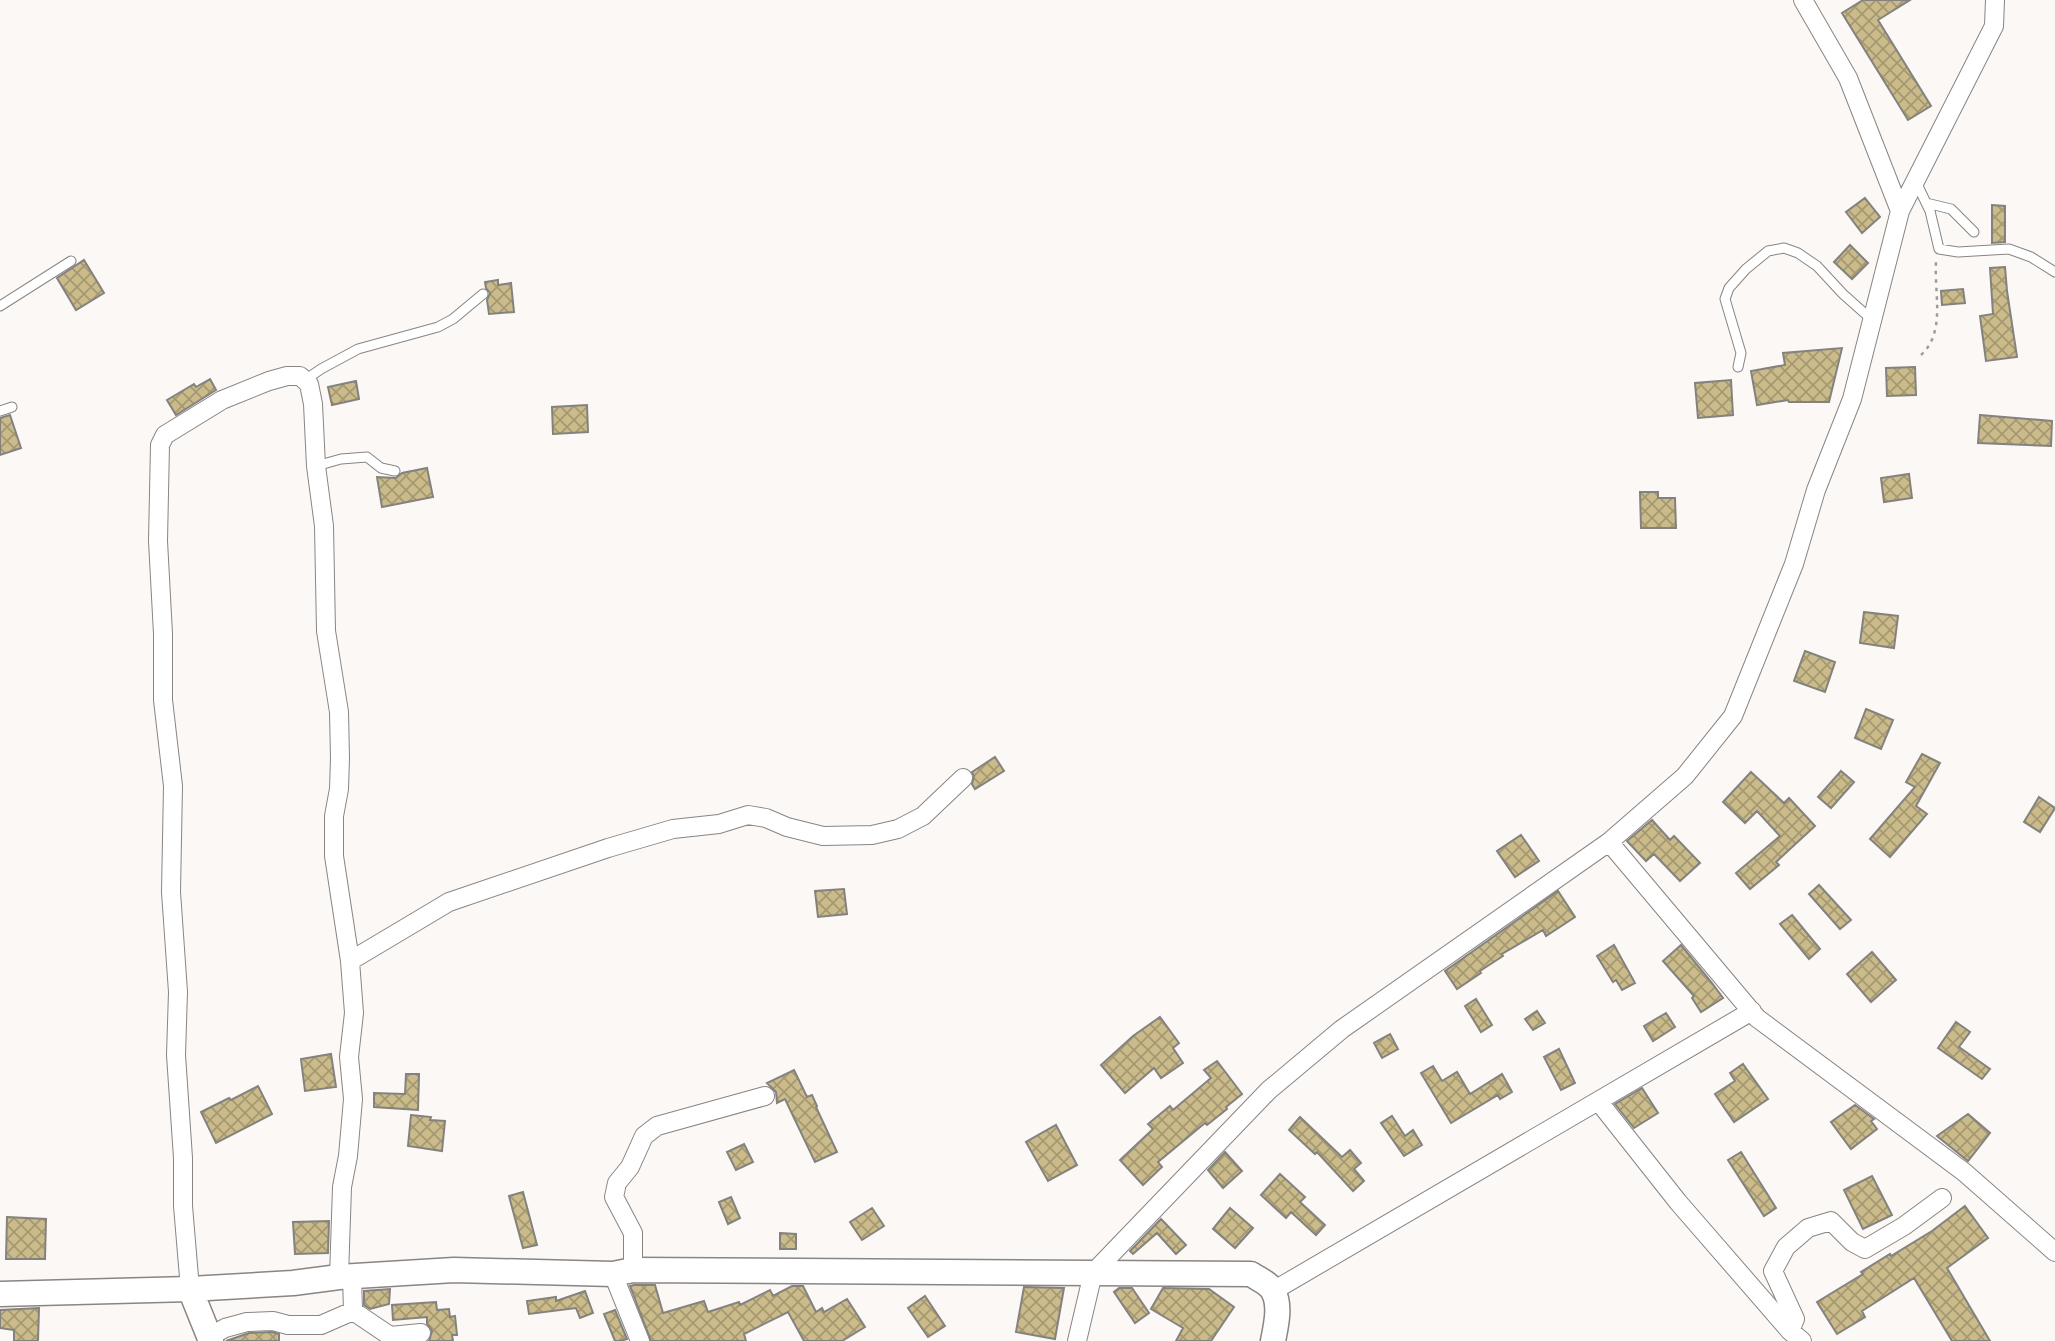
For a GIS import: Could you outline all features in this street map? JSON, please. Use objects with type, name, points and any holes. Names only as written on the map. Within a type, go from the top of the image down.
[{"type":"street","points":[[1803,0],[1848,78],[1900,211]]},
{"type":"street","points":[[1077,1341],[1093,1273],[1269,1090],[1332,1037],[1609,842],[1685,776],[1733,716],[1794,564],[1816,490],[1852,399],[1900,211],[1994,26],[1995,0]]},
{"type":"street","points":[[353,1311],[321,1325],[247,1322],[225,1328],[210,1339],[190,1289],[183,1206],[183,1158],[176,1055],[178,992],[171,892],[173,786],[163,700],[158,541],[160,445],[165,435],[222,400],[287,376],[300,376],[309,384],[313,404],[316,466],[324,526],[326,631],[339,712],[340,758],[334,817],[334,856],[350,961],[354,1013],[349,1057],[353,1099],[348,1156],[342,1187],[345,1277],[353,1311],[379,1335],[421,1333]]},
{"type":"street","points":[[350,961],[449,902],[608,848],[673,829],[719,824],[748,815],[766,817],[788,827],[823,835],[872,835],[898,829],[923,816],[963,778]]},
{"type":"street","points":[[1609,842],[1768,1027],[1964,1172],[2055,1252]]},
{"type":"street","points":[[1273,1291],[1752,1011]]},
{"type":"street","points":[[640,1341],[623,1272],[633,1233],[614,1197],[617,1184],[630,1167],[644,1136],[656,1126],[765,1097]]},
{"type":"street","points":[[1599,1102],[1678,1202],[1796,1336]]},
{"type":"street","points":[[1796,1336],[1795,1319],[1773,1271],[1786,1247],[1808,1228],[1831,1221],[1852,1242],[1865,1249],[1904,1226],[1942,1198]]},
{"type":"street","points":[[0,1294],[190,1289],[454,1269],[1251,1274],[1273,1291],[1277,1318],[1273,1341]]},
{"type":"lane","points":[[1915,180],[1930,211],[1939,249],[1958,252],[2009,249],[2031,257],[2055,272]]},
{"type":"lane","points":[[1926,203],[1951,209],[1974,232]]},
{"type":"lane","points":[[1738,366],[1741,354],[1738,338],[1725,299],[1729,288],[1746,269],[1768,251],[1784,248],[1798,253],[1817,266],[1871,319]]},
{"type":"lane","points":[[0,306],[71,261]]},
{"type":"lane","points":[[305,380],[358,349],[438,327],[483,294]]},
{"type":"lane","points":[[0,411],[12,407]]},
{"type":"lane","points":[[316,466],[341,459],[367,457],[380,468],[395,471]]},
{"type":"path","points":[[1920,355],[1928,348],[1937,328],[1935,283],[1939,249]]},
{"type":"building","points":[[1863,0],[1910,0],[1878,20],[1931,106],[1908,120],[1842,13]]},
{"type":"building","points":[[1865,198],[1880,217],[1862,233],[1846,212]]},
{"type":"building","points":[[1992,205],[2005,206],[2005,242],[1992,243]]},
{"type":"building","points":[[1850,245],[1868,263],[1852,279],[1834,262]]},
{"type":"building","points":[[84,260],[104,293],[76,310],[57,278]]},
{"type":"building","points":[[2005,267],[2017,357],[1986,361],[1980,316],[1993,314],[1990,268]]},
{"type":"building","points":[[498,280],[498,285],[511,283],[514,312],[489,314],[487,300],[490,293],[485,282]]},
{"type":"building","points":[[1963,289],[1965,303],[1942,305],[1941,291]]},
{"type":"building","points":[[1842,348],[1829,402],[1788,400],[1757,405],[1751,371],[1785,365],[1783,353]]},
{"type":"building","points":[[1915,367],[1916,395],[1887,396],[1886,368]]},
{"type":"building","points":[[210,379],[216,390],[176,415],[167,400],[194,384],[196,387]]},
{"type":"building","points":[[1731,380],[1733,415],[1698,418],[1695,383]]},
{"type":"building","points":[[356,381],[359,399],[332,405],[328,387]]},
{"type":"building","points":[[587,405],[588,432],[553,434],[552,407]]},
{"type":"building","points":[[10,415],[21,448],[0,455],[0,418]]},
{"type":"building","points":[[1980,415],[2052,421],[2051,446],[1978,443]]},
{"type":"building","points":[[427,468],[433,497],[382,507],[377,477],[396,478],[402,473]]},
{"type":"building","points":[[1909,474],[1912,498],[1884,502],[1881,478]]},
{"type":"building","points":[[1640,492],[1658,492],[1658,498],[1675,498],[1676,528],[1641,528]]},
{"type":"building","points":[[1864,612],[1898,616],[1894,648],[1860,643]]},
{"type":"building","points":[[1805,651],[1835,662],[1825,692],[1794,681]]},
{"type":"building","points":[[1866,709],[1893,720],[1881,749],[1855,738]]},
{"type":"building","points":[[1922,754],[1940,763],[1916,806],[1927,814],[1890,857],[1870,839],[1915,787],[1906,782]]},
{"type":"building","points":[[995,757],[1004,771],[975,789],[972,772]]},
{"type":"building","points":[[1841,771],[1854,782],[1831,808],[1818,797]]},
{"type":"building","points":[[1751,772],[1784,803],[1789,798],[1815,826],[1776,862],[1779,865],[1750,889],[1736,873],[1780,836],[1757,811],[1745,823],[1723,802]]},
{"type":"building","points":[[2039,797],[2055,808],[2040,832],[2024,822]]},
{"type":"building","points":[[1652,820],[1670,840],[1674,836],[1700,863],[1680,881],[1654,854],[1646,861],[1627,841]]},
{"type":"building","points":[[1521,835],[1539,861],[1515,877],[1497,851]]},
{"type":"building","points":[[1819,885],[1851,920],[1840,929],[1809,894]]},
{"type":"building","points":[[844,889],[847,914],[818,917],[815,891]]},
{"type":"building","points":[[1558,891],[1575,917],[1546,936],[1543,930],[1502,954],[1503,956],[1457,989],[1445,971]]},
{"type":"building","points":[[1792,915],[1820,949],[1809,959],[1780,924]]},
{"type":"building","points":[[1614,945],[1635,983],[1622,990],[1616,980],[1613,982],[1597,956]]},
{"type":"building","points":[[1681,945],[1723,998],[1701,1012],[1692,998],[1694,996],[1663,961]]},
{"type":"building","points":[[1872,952],[1896,980],[1871,1002],[1847,974]]},
{"type":"building","points":[[1476,999],[1492,1025],[1481,1032],[1465,1006]]},
{"type":"building","points":[[1537,1011],[1545,1023],[1533,1030],[1525,1019]]},
{"type":"building","points":[[1666,1013],[1675,1027],[1653,1041],[1644,1026]]},
{"type":"building","points":[[1160,1017],[1179,1043],[1173,1048],[1183,1063],[1161,1078],[1154,1068],[1125,1093],[1101,1065],[1133,1036]]},
{"type":"building","points":[[1956,1022],[1970,1032],[1959,1047],[1990,1069],[1982,1079],[1938,1048]]},
{"type":"building","points":[[1390,1034],[1398,1049],[1382,1058],[1374,1043]]},
{"type":"building","points":[[1559,1049],[1575,1083],[1561,1090],[1544,1057]]},
{"type":"building","points":[[331,1054],[336,1087],[305,1091],[301,1059]]},
{"type":"building","points":[[1217,1061],[1242,1094],[1226,1107],[1227,1109],[1207,1125],[1205,1123],[1158,1162],[1162,1167],[1143,1185],[1120,1160],[1153,1129],[1148,1124],[1170,1106],[1173,1110],[1211,1078],[1204,1070]]},
{"type":"building","points":[[1743,1064],[1768,1099],[1734,1122],[1715,1094],[1735,1081],[1730,1073]]},
{"type":"building","points":[[1433,1066],[1442,1081],[1457,1072],[1470,1094],[1502,1074],[1512,1092],[1500,1099],[1498,1095],[1451,1123],[1421,1073]]},
{"type":"building","points":[[794,1070],[807,1097],[812,1095],[837,1152],[815,1162],[785,1099],[777,1103],[776,1092],[767,1083]]},
{"type":"building","points":[[406,1074],[419,1074],[418,1110],[374,1107],[374,1093],[405,1094]]},
{"type":"building","points":[[258,1086],[272,1114],[216,1143],[201,1112]]},
{"type":"building","points":[[1642,1088],[1658,1113],[1634,1128],[1615,1104]]},
{"type":"building","points":[[1855,1105],[1874,1119],[1871,1121],[1877,1129],[1851,1149],[1831,1122]]},
{"type":"building","points":[[1968,1114],[1990,1133],[1968,1161],[1937,1136]]},
{"type":"building","points":[[411,1115],[445,1121],[442,1151],[408,1146]]},
{"type":"building","points":[[1392,1116],[1405,1136],[1413,1130],[1422,1145],[1404,1156],[1381,1123]]},
{"type":"building","points":[[1300,1117],[1342,1157],[1350,1150],[1361,1163],[1354,1169],[1364,1181],[1353,1191],[1317,1152],[1315,1154],[1289,1130]]},
{"type":"building","points":[[1056,1125],[1077,1165],[1048,1181],[1026,1142]]},
{"type":"building","points":[[744,1144],[753,1162],[736,1170],[727,1152]]},
{"type":"building","points":[[1225,1152],[1242,1171],[1223,1188],[1208,1170]]},
{"type":"building","points":[[1741,1152],[1776,1208],[1764,1216],[1728,1160]]},
{"type":"building","points":[[1280,1174],[1305,1197],[1300,1202],[1325,1225],[1316,1235],[1291,1212],[1286,1218],[1261,1195]]},
{"type":"building","points":[[1872,1176],[1892,1215],[1863,1229],[1844,1190]]},
{"type":"building","points":[[523,1192],[537,1245],[523,1248],[509,1196]]},
{"type":"building","points":[[731,1197],[740,1218],[728,1224],[719,1202]]},
{"type":"building","points":[[1965,1206],[1988,1238],[1947,1268],[1990,1341],[1952,1341],[1914,1278],[1862,1311],[1865,1317],[1837,1334],[1817,1302],[1890,1254],[1891,1256],[1932,1231]]},
{"type":"building","points":[[872,1208],[884,1226],[862,1240],[850,1222]]},
{"type":"building","points":[[1230,1208],[1253,1228],[1235,1248],[1213,1229]]},
{"type":"building","points":[[7,1217],[46,1219],[45,1259],[6,1259]]},
{"type":"building","points":[[1161,1219],[1186,1245],[1176,1254],[1157,1233],[1133,1254],[1130,1251]]},
{"type":"building","points":[[329,1221],[328,1253],[295,1254],[293,1222]]},
{"type":"building","points":[[780,1233],[796,1234],[796,1249],[780,1249]]},
{"type":"building","points":[[655,1285],[663,1313],[704,1301],[708,1312],[739,1302],[740,1305],[770,1290],[773,1296],[792,1286],[803,1286],[816,1312],[822,1308],[824,1312],[847,1299],[865,1327],[842,1341],[804,1341],[788,1312],[744,1334],[746,1341],[651,1341],[630,1286]]},
{"type":"building","points":[[1024,1287],[1064,1288],[1055,1339],[1016,1332]]},
{"type":"building","points":[[1119,1288],[1132,1288],[1149,1313],[1135,1323],[1114,1292]]},
{"type":"building","points":[[1163,1288],[1209,1289],[1234,1307],[1211,1341],[1176,1341],[1183,1328],[1151,1309]]},
{"type":"building","points":[[390,1289],[389,1304],[370,1309],[364,1305],[364,1291]]},
{"type":"building","points":[[585,1291],[593,1313],[580,1318],[576,1308],[529,1314],[527,1301],[556,1297],[556,1301]]},
{"type":"building","points":[[925,1296],[945,1326],[928,1337],[908,1308]]},
{"type":"building","points":[[436,1302],[437,1310],[449,1309],[450,1317],[455,1316],[457,1335],[452,1335],[453,1341],[429,1341],[432,1331],[427,1324],[427,1317],[393,1320],[392,1305]]},
{"type":"building","points":[[39,1308],[38,1341],[14,1341],[14,1330],[0,1328],[0,1310]]},
{"type":"building","points":[[615,1310],[627,1339],[620,1341],[615,1341],[604,1314]]},
{"type":"building","points":[[249,1333],[279,1334],[279,1341],[226,1341]]}]
